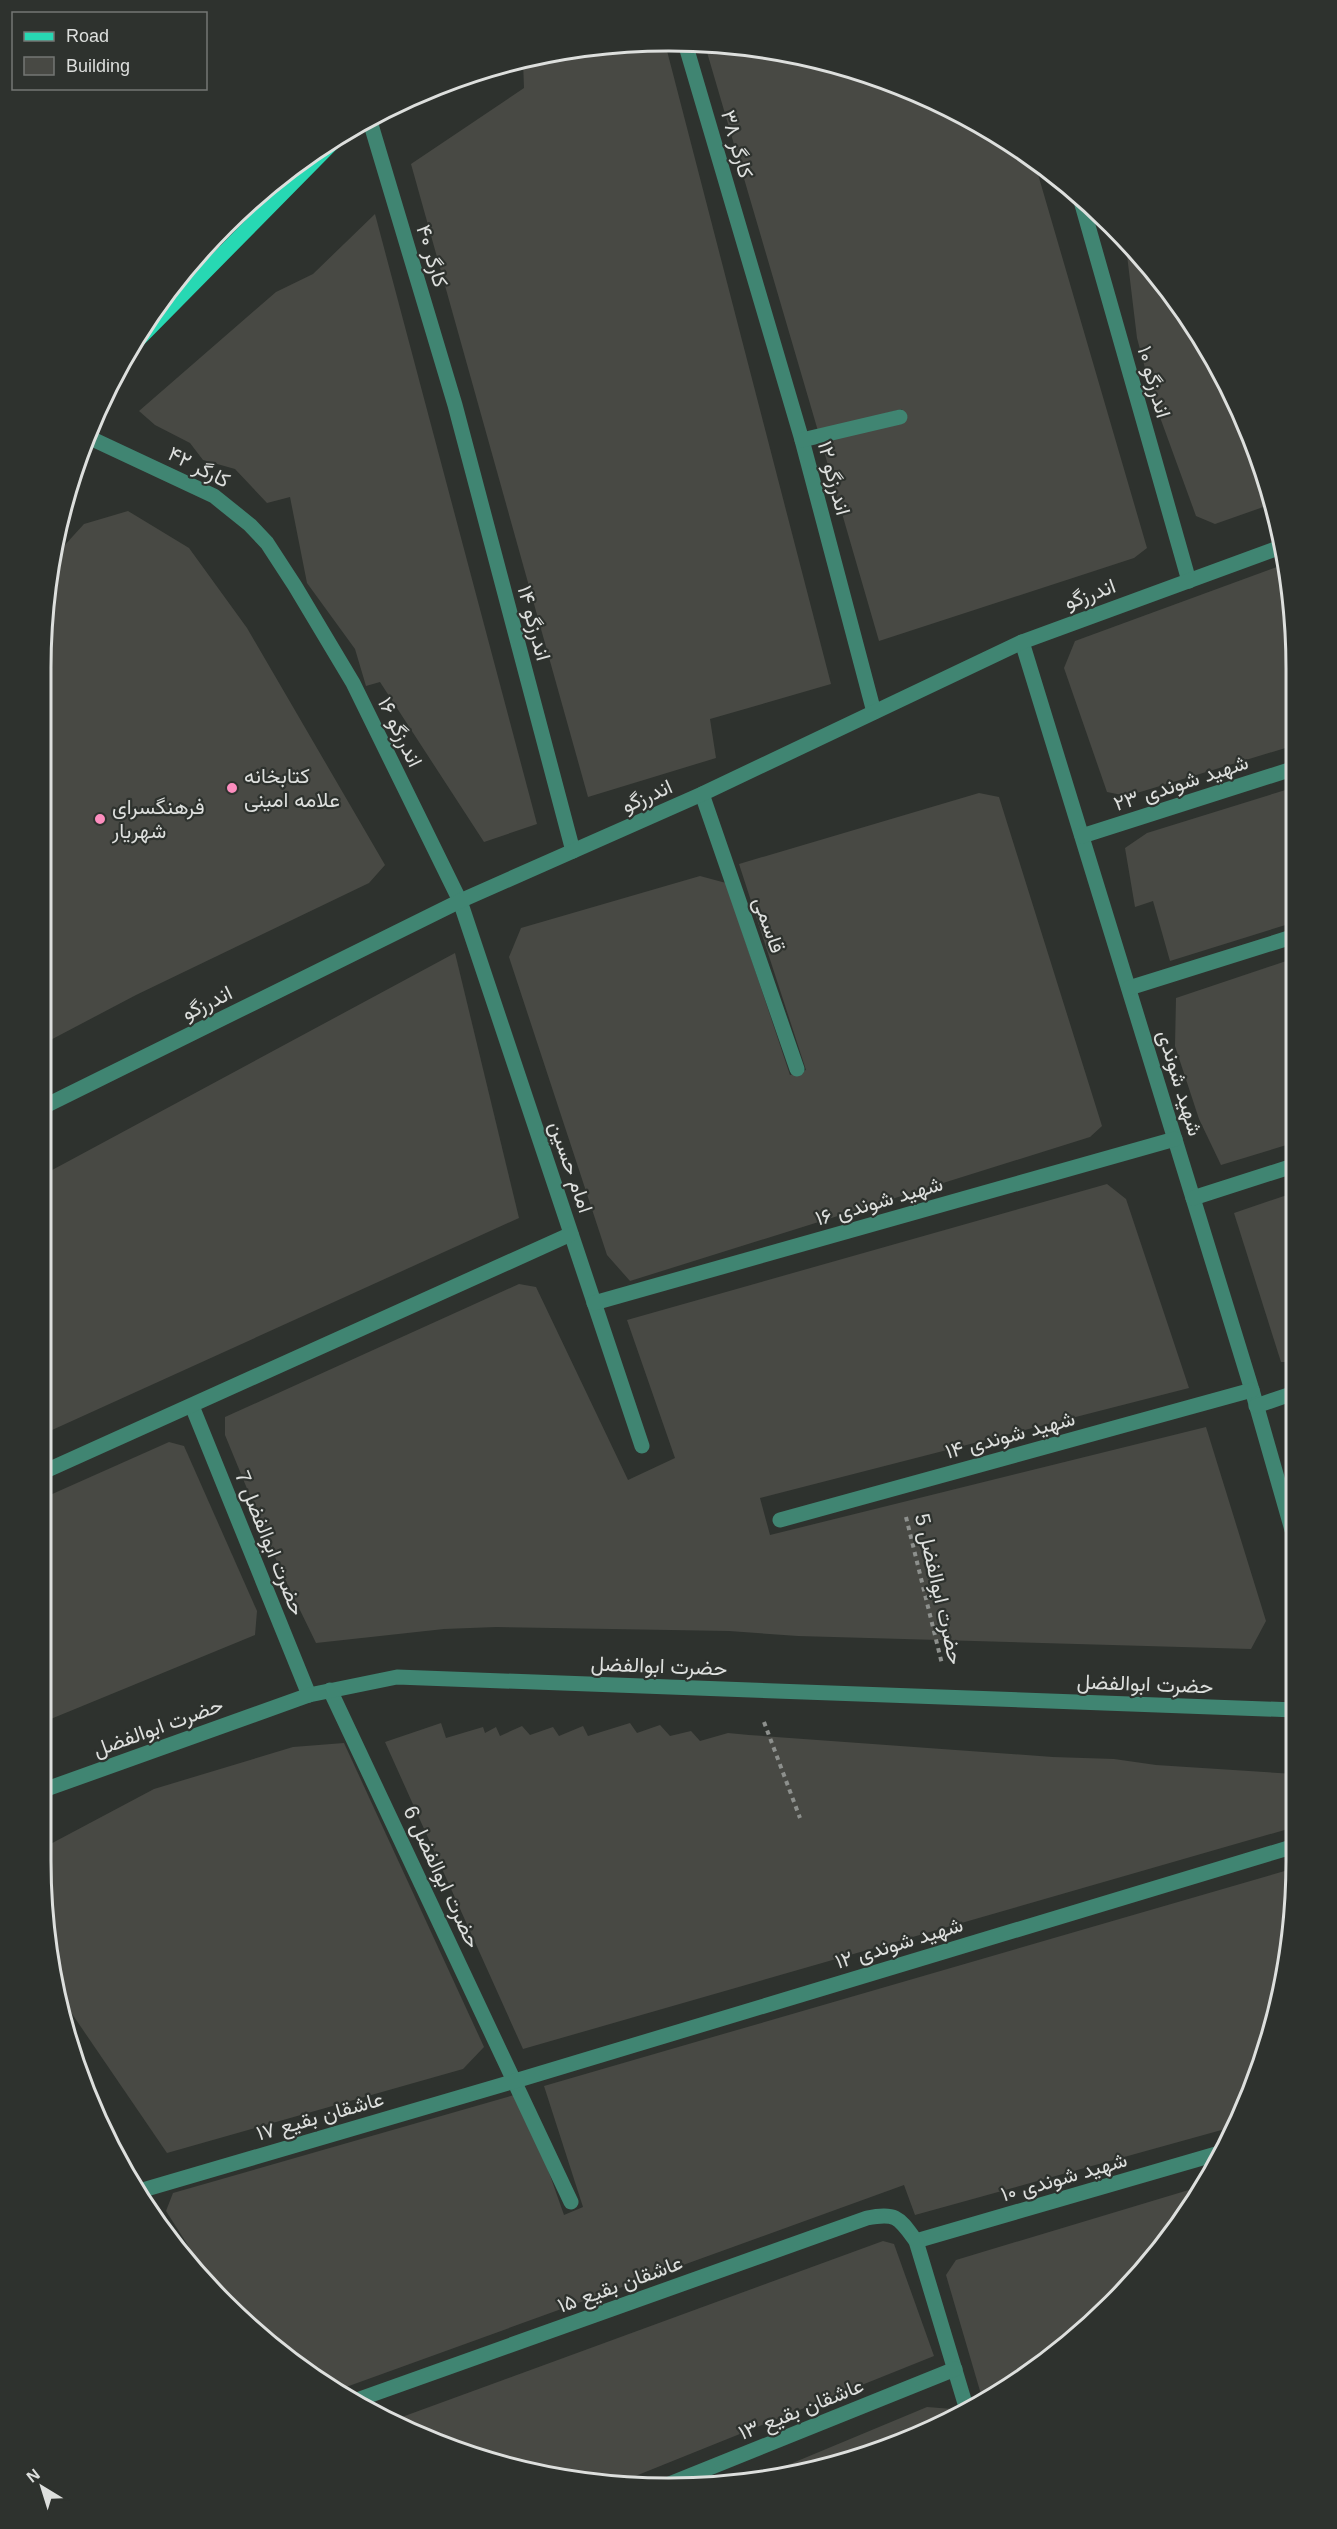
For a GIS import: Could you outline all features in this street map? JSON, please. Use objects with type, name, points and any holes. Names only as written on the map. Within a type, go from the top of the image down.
[{"type":"main road","points":[[162,315],[307,168]]},
{"type":"street","name":"کارگر ۳۸","points":[[687,51],[748,257]]},
{"type":"street","name":"کارگر ۴۰","points":[[372,128],[454,405]]},
{"type":"street","name":"اندرزگو ۱۰","points":[[1084,212],[1189,581]]},
{"type":"street","name":"اندرزگو ۱۲","points":[[748,257],[802,440],[874,712]]},
{"type":"street","name":"اندرزگو ۱۴","points":[[454,405],[573,851]]},
{"type":"street","points":[[802,440],[900,417]]},
{"type":"street","name":"کارگر ۴۲","points":[[95,439],[214,495],[267,543],[295,586]]},
{"type":"street","name":"اندرزگو","points":[[51,1103],[460,901],[702,794],[1022,642],[1274,549]]},
{"type":"street","name":"اندرزگو ۱۶","points":[[295,586],[353,683],[460,901]]},
{"type":"street","name":"شهید شوندی","points":[[1022,642],[1252,1390],[1286,1509]]},
{"type":"street","name":"شهید شوندی ۲۳","points":[[1083,836],[1286,771]]},
{"type":"street","name":"قاسمی","points":[[702,794],[797,1069]]},
{"type":"street","name":"امام حسین","points":[[460,901],[642,1446]]},
{"type":"street","points":[[1129,988],[1286,939]]},
{"type":"street","name":"شهید شوندی ۱۶","points":[[594,1303],[1174,1139]]},
{"type":"street","points":[[1193,1198],[1286,1168]]},
{"type":"street","points":[[51,1469],[571,1234]]},
{"type":"street","name":"شهید شوندی ۱۴","points":[[780,1520],[1252,1390]]},
{"type":"street","points":[[1256,1406],[1286,1395]]},
{"type":"street","name":"حضرت ابوالفضل 7","points":[[192,1406],[309,1695]]},
{"type":"street","name":"حضرت ابوالفضل","points":[[51,1787],[309,1695],[397,1677],[1286,1710]]},
{"type":"street","name":"حضرت ابوالفضل 6","points":[[330,1690],[571,2202]]},
{"type":"street","name":"شهید شوندی ۱۲","points":[[515,2081],[1286,1849]]},
{"type":"street","name":"عاشقان بقیع ۱۷","points":[[146,2189],[515,2081]]},
{"type":"street","name":"شهید شوندی ۱۰","points":[[916,2241],[1210,2156]]},
{"type":"street","name":"عاشقان بقیع ۱۵","points":[[364,2397],[867,2218],[887,2214],[900,2220],[916,2241]]},
{"type":"street","points":[[916,2241],[965,2402]]},
{"type":"street","name":"عاشقان بقیع ۱۳","points":[[685,2478],[955,2369]]},
{"type":"path","name":"حضرت ابوالفضل 5","points":[[899,1488],[950,1697]]},
{"type":"path","points":[[752,1690],[800,1818]]},
{"type":"building","points":[[667,51],[831,684],[710,719],[716,758],[588,797],[411,164],[524,88],[523,69],[588,56]]},
{"type":"building","points":[[707,52],[749,56],[828,72],[905,98],[977,134],[1012,155],[1038,175],[1147,548],[1134,558],[879,641],[821,441],[906,421],[902,409],[818,431]]},
{"type":"building","points":[[375,214],[537,824],[484,842],[380,682],[366,686],[355,649],[307,583],[290,497],[267,503],[235,469],[203,460],[190,443],[155,425],[139,411],[276,292],[313,274]]},
{"type":"building","points":[[1127,255],[1182,325],[1203,360],[1239,432],[1264,507],[1215,524],[1196,516],[1153,398],[1137,338]]},
{"type":"building","name":"کتابخانه علامه امینی","points":[[128,511],[189,548],[247,628],[385,865],[369,883],[136,995],[51,1040],[52,628],[63,547],[84,524]]},
{"type":"building","points":[[1277,567],[1285,628],[1286,748],[1127,796],[1107,792],[1064,668],[1075,641]]},
{"type":"building","points":[[1286,790],[1286,925],[1170,961],[1153,901],[1135,907],[1125,848],[1147,833]]},
{"type":"building","points":[[979,793],[999,797],[1102,1126],[1090,1137],[630,1281],[607,1255],[509,957],[521,928],[700,876],[726,883],[790,1075],[806,1070],[739,864]]},
{"type":"building","points":[[455,953],[519,1218],[51,1430],[51,1171]]},
{"type":"building","points":[[1286,961],[1286,1145],[1221,1165],[1199,1119],[1175,1046],[1176,998]]},
{"type":"building","points":[[1107,1184],[1126,1199],[1189,1388],[760,1498],[770,1535],[1206,1427],[1266,1621],[1251,1649],[798,1636],[729,1631],[496,1627],[444,1629],[316,1643],[280,1569],[225,1435],[225,1417],[519,1284],[536,1287],[628,1480],[675,1458],[627,1320]]},
{"type":"building","points":[[1286,1195],[1286,1362],[1281,1362],[1234,1213]]},
{"type":"building","points":[[169,1442],[184,1446],[257,1611],[255,1635],[51,1719],[51,1495]]},
{"type":"building","points":[[441,1723],[446,1738],[483,1727],[485,1733],[496,1727],[500,1736],[522,1726],[530,1735],[553,1727],[559,1736],[583,1726],[588,1736],[630,1723],[637,1733],[660,1725],[670,1736],[691,1731],[700,1741],[728,1733],[1053,1757],[1114,1759],[1156,1765],[1286,1773],[1286,1830],[523,2049],[385,1742]]},
{"type":"building","points":[[344,1743],[484,2047],[463,2069],[167,2153],[70,2011],[56,1941],[52,1901],[51,1844],[154,1789],[293,1747]]},
{"type":"building","points":[[1286,1871],[1281,1941],[1265,2020],[1239,2097],[1224,2129],[915,2215],[904,2185],[346,2387],[325,2374],[261,2325],[232,2297],[195,2257],[166,2211],[173,2193],[521,2093],[564,2215],[583,2207],[544,2086]]},
{"type":"building","points":[[1191,2189],[1133,2268],[1105,2297],[1076,2325],[1044,2350],[1012,2374],[981,2393],[946,2275],[956,2260]]},
{"type":"building","points":[[883,2241],[894,2244],[934,2356],[633,2477],[588,2473],[509,2457],[432,2431],[402,2417]]},
{"type":"building","points":[[927,2407],[951,2409],[905,2431],[867,2445],[783,2467]]},
{"type":"place","name":"کتابخانه علامه امینی","points":[[232,788]]},
{"type":"place","name":"فرهنگسرای شهریار","points":[[100,819]]}]
